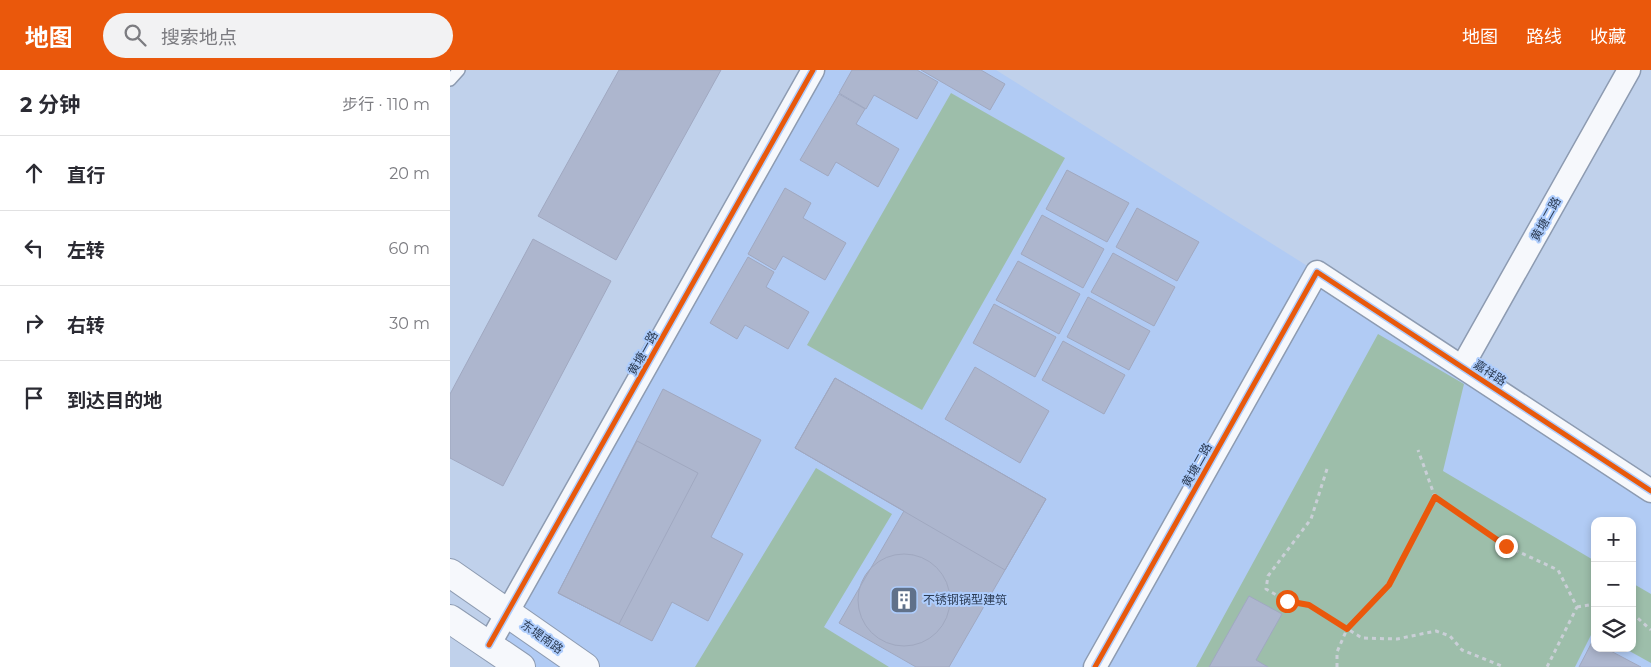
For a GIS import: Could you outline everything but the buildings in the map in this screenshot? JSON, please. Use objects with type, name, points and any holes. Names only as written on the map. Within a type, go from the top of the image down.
[{"type":"main road","name":"东堤南路","points":[[450,574],[585,667]]},
{"type":"main road","points":[[450,619],[521,667]]},
{"type":"street","name":"黄塘一路","points":[[489,645],[814,70]]},
{"type":"street","name":"黄塘二路","points":[[1462,367],[1629,70]]},
{"type":"street","name":"黄塘二路","points":[[1094,667],[1317,272]]},
{"type":"street","name":"嘉祥路","points":[[1317,272],[1651,491]]},
{"type":"lane","points":[[450,80],[459,70]]},
{"type":"path","points":[[1418,450],[1435,497],[1506,546],[1558,570],[1577,607]]},
{"type":"path","points":[[1327,469],[1311,519],[1268,576],[1266,589],[1287,601],[1309,605],[1362,638],[1397,639],[1436,631],[1450,636],[1462,650],[1504,667]]},
{"type":"path","points":[[1337,667],[1338,652],[1347,629],[1389,585],[1435,497]]},
{"type":"path","points":[[1577,607],[1591,605]]},
{"type":"path","points":[[1547,667],[1577,607]]},
{"type":"path","points":[[1636,616],[1651,630]]},
{"type":"shaded area","points":[[813,70],[996,70],[1317,272],[1651,491],[1651,667],[521,667],[489,645]]},
{"type":"green space","points":[[951,93],[1065,158],[922,410],[807,345]]},
{"type":"green space","points":[[1378,334],[1464,384],[1443,471],[1591,559],[1591,635],[1575,667],[1196,667]]},
{"type":"green space","points":[[816,468],[892,514],[824,627],[889,667],[695,667]]},
{"type":"green space","points":[[1636,585],[1651,594],[1651,663],[1631,652],[1636,652]]},
{"type":"cycle path","points":[[489,645],[813,70]]},
{"type":"cycle path","points":[[1095,667],[1317,272],[1651,491]]},
{"type":"place","name":"不锈钢锅型建筑","points":[[904,600]]},
{"type":"route","points":[[1287,601],[1309,605],[1347,629],[1389,585],[1435,497],[1458,511],[1506,546]]}]
